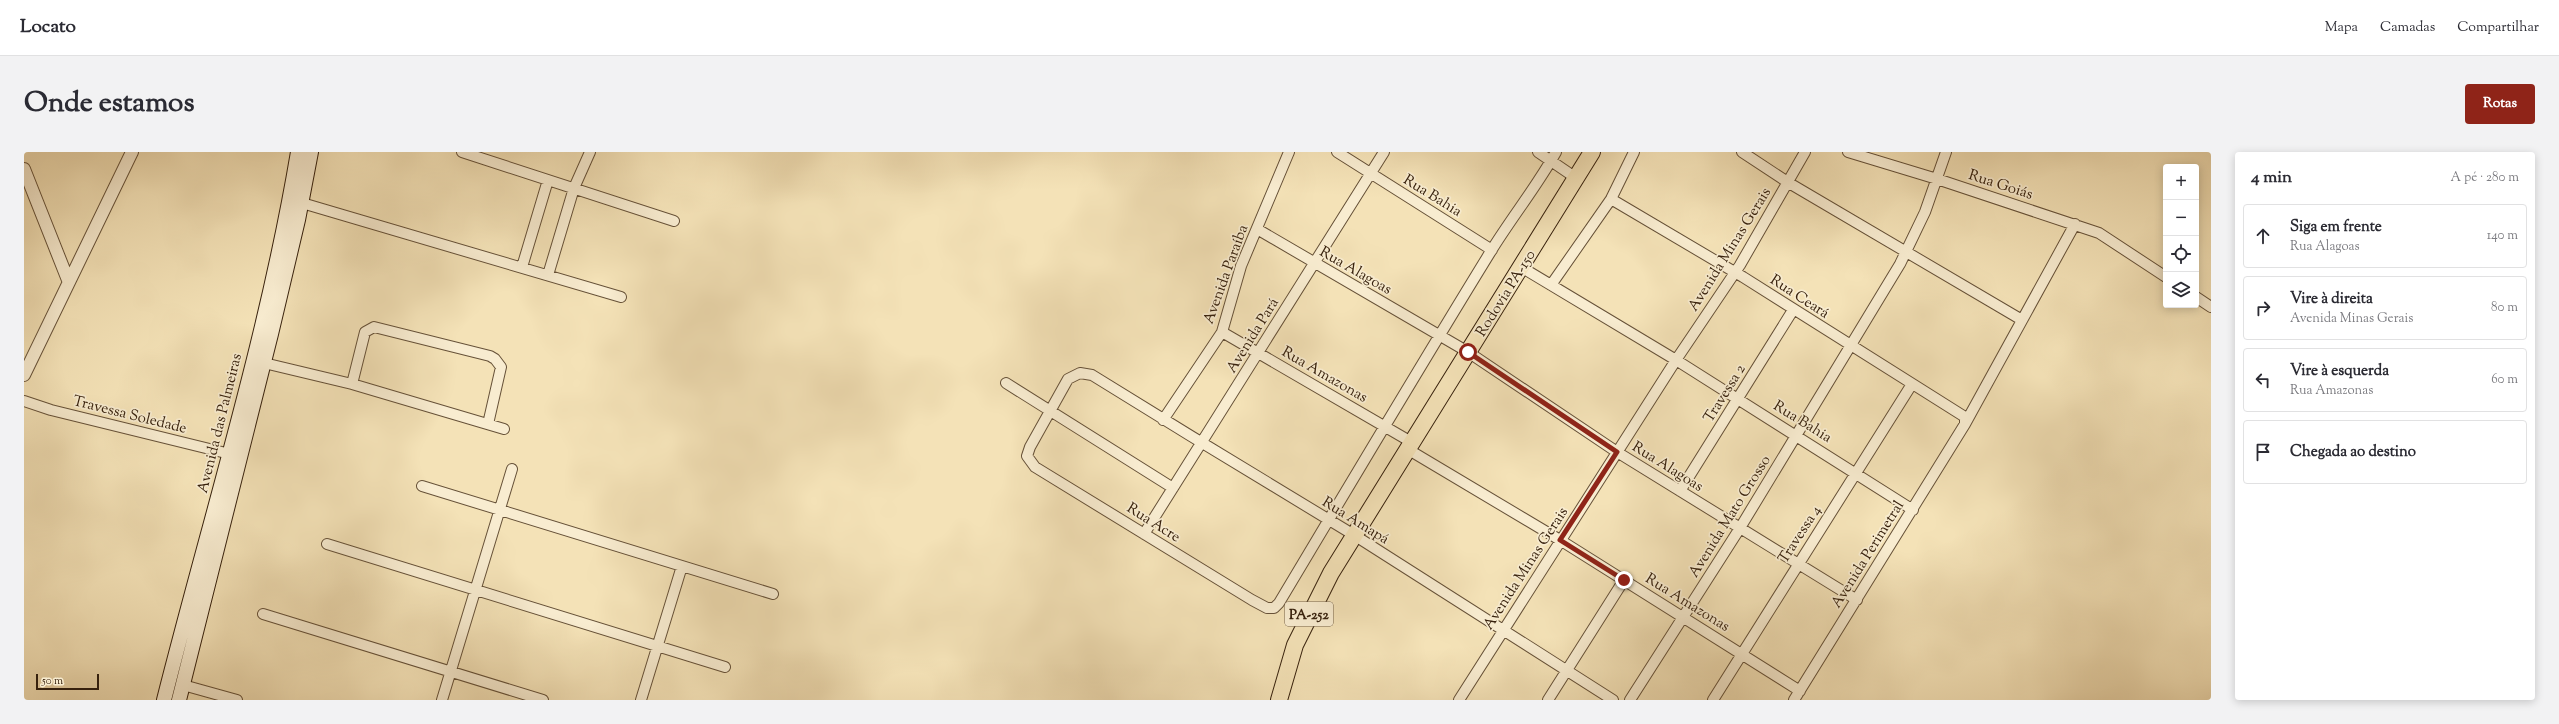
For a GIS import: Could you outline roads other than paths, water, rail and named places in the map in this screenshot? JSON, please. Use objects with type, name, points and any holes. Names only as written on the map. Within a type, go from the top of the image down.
[{"type":"highway","name":"Rodovia PA-150","points":[[1354,535],[1411,446],[1592,152]]},
{"type":"highway","name":"PA-252","points":[[1279,700],[1295,644],[1307,617],[1354,535]]},
{"type":"main road","name":"Avenida das Palmeiras","points":[[164,700],[230,454],[277,260],[298,152]]},
{"type":"main road","name":"Avenida das Palmeiras","points":[[179,700],[264,363],[302,203],[311,152]]},
{"type":"street","points":[[24,375],[28,358],[132,152]]},
{"type":"street","points":[[462,152],[674,221]]},
{"type":"street","points":[[548,275],[574,188],[590,152]]},
{"type":"street","name":"Avenida Paraíba","points":[[1164,420],[1222,332],[1241,266],[1289,152]]},
{"type":"street","name":"Rua Bahia","points":[[1337,152],[1492,250]]},
{"type":"street","name":"Avenida Pará","points":[[1144,534],[1202,444],[1384,152]]},
{"type":"street","points":[[1538,152],[1554,156],[1576,178]]},
{"type":"street","points":[[1552,285],[1611,199],[1634,152]]},
{"type":"street","points":[[1742,152],[1789,182],[2022,320]]},
{"type":"street","name":"Avenida Minas Gerais","points":[[1676,360],[1734,273],[1789,182],[1805,152]]},
{"type":"street","name":"Rua Goiás","points":[[1848,152],[1937,179],[2099,233],[2163,276]]},
{"type":"street","points":[[1937,179],[1946,152]]},
{"type":"street","points":[[1329,520],[1384,426],[1492,250],[1554,156]]},
{"type":"street","points":[[24,169],[68,280]]},
{"type":"street","name":"Avenida Mato Grosso","points":[[1630,700],[1740,528],[1906,252],[1925,212],[1937,179]]},
{"type":"street","points":[[522,267],[548,180]]},
{"type":"street","name":"Rua Ceará","points":[[1611,199],[1734,273],[1850,347],[1965,417],[1965,424]]},
{"type":"street","points":[[302,203],[621,297]]},
{"type":"street","name":"Avenida Perimetral","points":[[1797,696],[1965,424],[2075,224]]},
{"type":"street","name":"Rua Alagoas","points":[[1256,229],[1468,352],[1617,452],[1857,600]]},
{"type":"street","name":"Rua Bahia","points":[[1521,267],[1739,399],[1856,472],[1913,510]]},
{"type":"street","points":[[2199,299],[2211,307]]},
{"type":"street","name":"Travessa 2","points":[[1680,491],[1739,399],[1793,310]]},
{"type":"street","points":[[352,384],[365,332],[374,328],[490,356],[495,359],[501,367],[488,424]]},
{"type":"street","name":"Rua Amazonas","points":[[1222,332],[1384,426],[1411,446],[1742,654],[1797,696]]},
{"type":"street","points":[[1617,452],[1676,360]]},
{"type":"street","points":[[264,363],[352,384],[504,429]]},
{"type":"street","name":"Rua Amapá","points":[[1049,411],[1068,379],[1080,373],[1092,375],[1202,444],[1354,535],[1613,700]]},
{"type":"street","points":[[1006,383],[1174,488]]},
{"type":"street","name":"Travessa 4","points":[[1713,700],[1912,384]]},
{"type":"street","name":"Travessa Soledade","points":[[24,401],[51,410],[230,454]]},
{"type":"street","name":"Rua Acre","points":[[1049,411],[1028,452],[1029,461],[1035,467],[1267,608],[1274,608],[1279,604],[1329,520]]},
{"type":"street","name":"Avenida Minas Gerais","points":[[1459,700],[1617,452]]},
{"type":"street","points":[[442,700],[512,469]]},
{"type":"street","points":[[422,486],[773,594]]},
{"type":"street","points":[[327,544],[725,667]]},
{"type":"street","points":[[641,700],[682,566]]},
{"type":"street","points":[[1548,700],[1624,580]]},
{"type":"street","points":[[263,614],[543,700]]},
{"type":"street","points":[[183,685],[237,700]]}]
